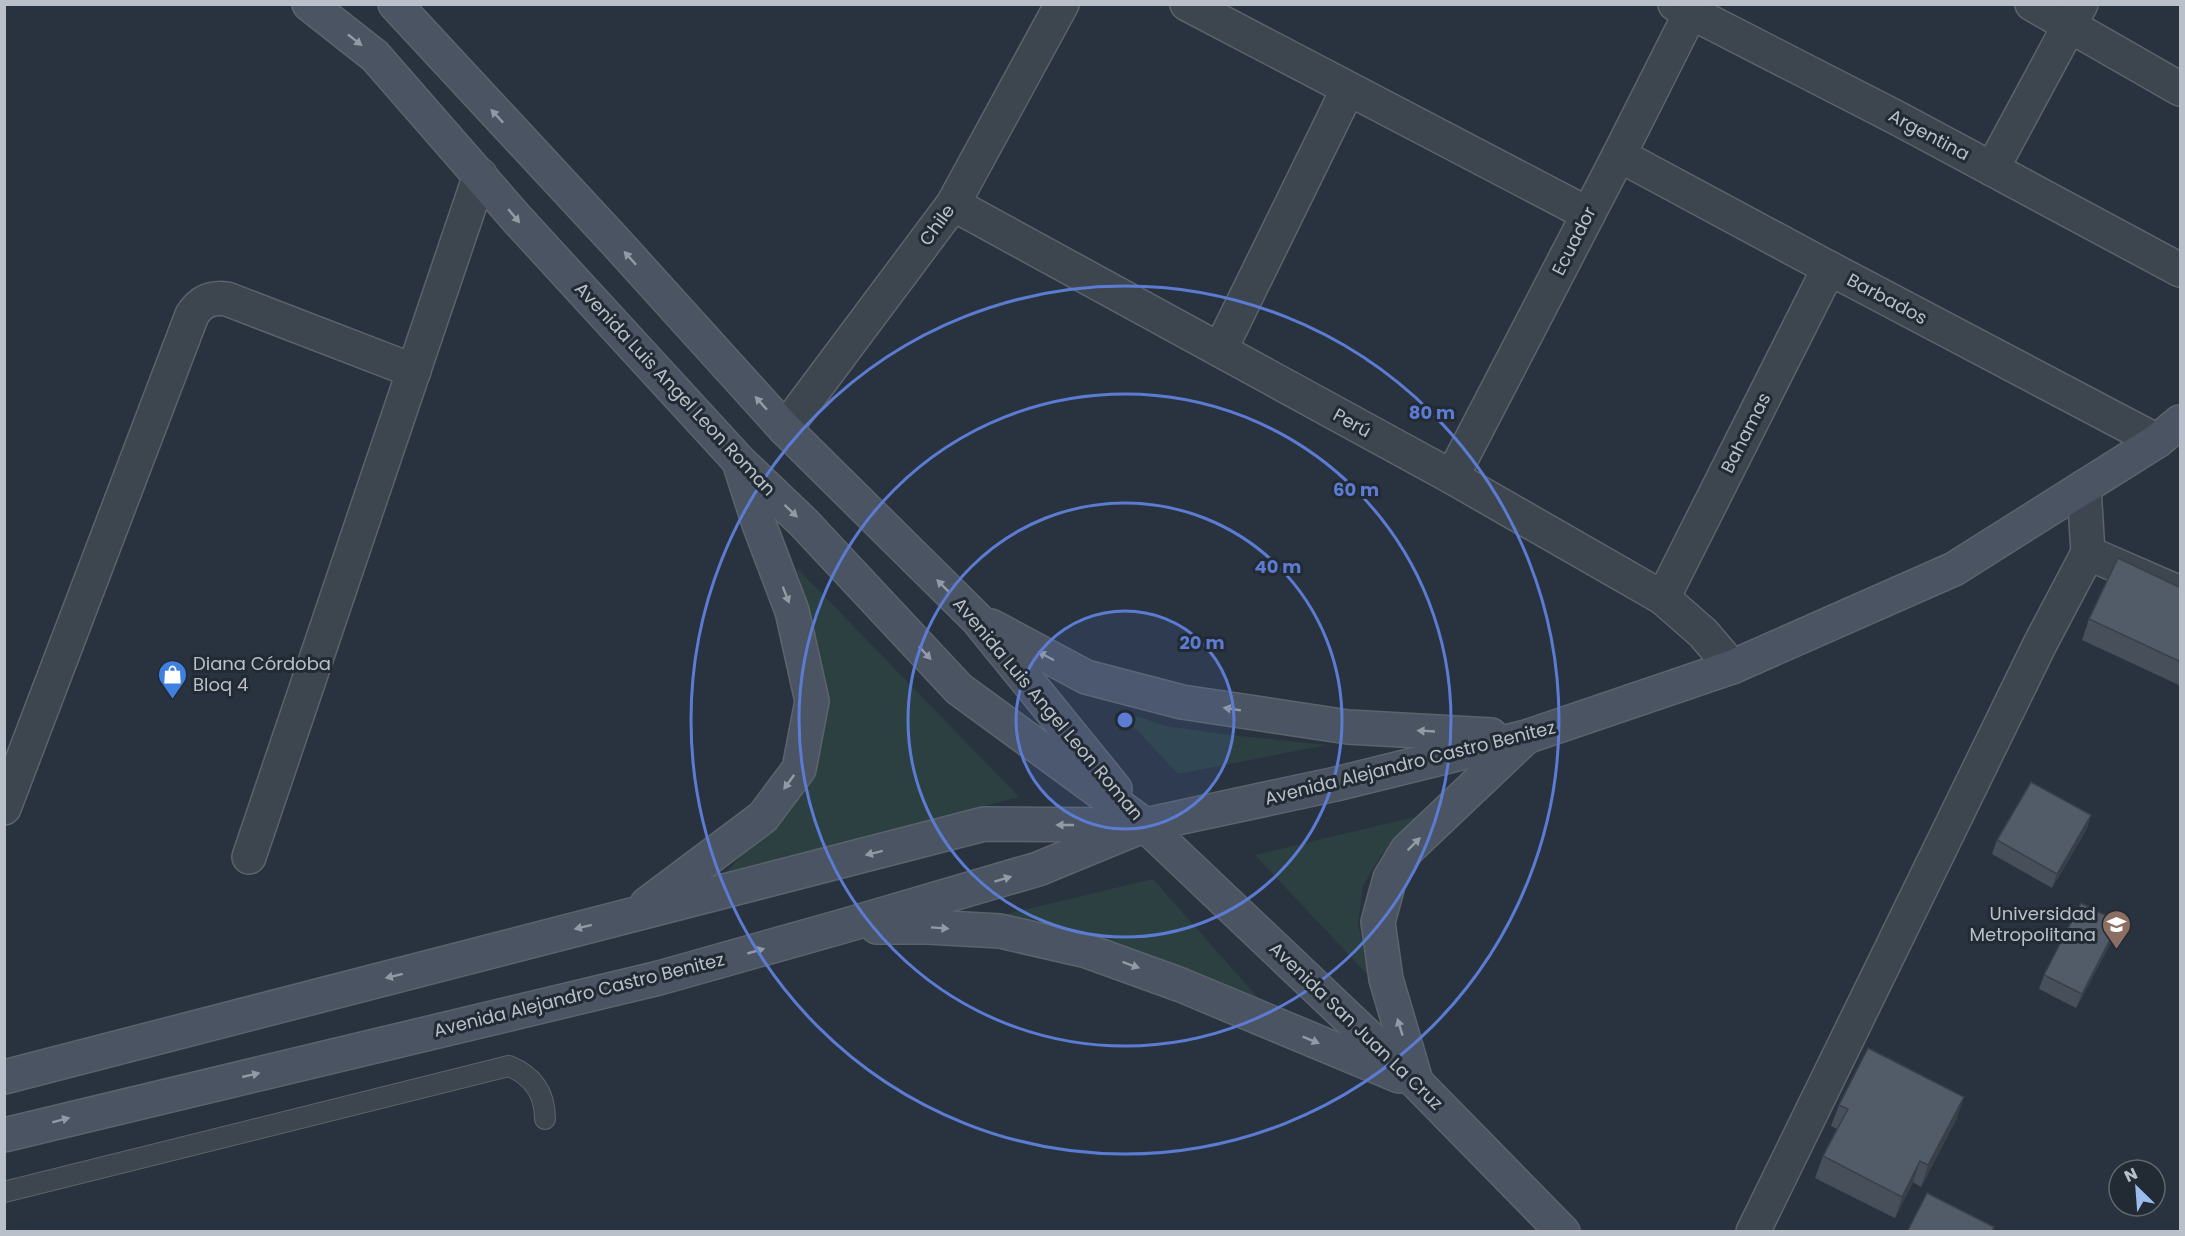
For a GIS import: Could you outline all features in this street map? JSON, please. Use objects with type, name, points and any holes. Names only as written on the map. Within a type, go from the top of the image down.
[{"type":"main road","name":"Avenida Luis Angel Leon Roman","points":[[309,4],[375,56],[517,219],[739,461],[804,524],[959,689],[1145,825]]},
{"type":"main road","name":"Avenida Luis Angel Leon Roman","points":[[395,4],[785,429],[976,619],[1145,825]]},
{"type":"main road","name":"Avenida Alejandro Castro Benitez","points":[[4,1135],[659,978],[1038,868],[1145,825],[1336,784],[1526,736],[1732,667],[1954,569],[2169,432]]},
{"type":"main road","points":[[633,915],[763,818],[798,769],[812,701],[792,610],[759,524],[739,461]]},
{"type":"main road","points":[[976,619],[1086,677],[1182,702],[1348,727],[1526,736]]},
{"type":"main road","points":[[1417,1083],[1386,979],[1378,922],[1390,878],[1407,850],[1526,736]]},
{"type":"main road","name":"Avenida Alejandro Castro Benitez","points":[[4,1077],[984,824],[1145,825]]},
{"type":"main road","name":"Avenida San Juan La Cruz","points":[[1145,825],[1417,1083],[1563,1232]]},
{"type":"main road","points":[[840,927],[928,927],[1000,932],[1087,951],[1181,985],[1417,1083]]},
{"type":"street","name":"Chile","points":[[785,429],[953,204],[1062,4]]},
{"type":"street","points":[[1188,4],[1588,214]]},
{"type":"street","points":[[2032,4],[2075,15],[2181,89]]},
{"type":"street","name":"Ecuador","points":[[1452,477],[1619,155],[1687,7]]},
{"type":"street","name":"Argentina","points":[[1687,7],[2181,270]]},
{"type":"street","points":[[1992,168],[2075,15]]},
{"type":"street","points":[[1220,350],[1348,89]]},
{"type":"street","name":"Barbados","points":[[1619,155],[1828,268],[2169,432]]},
{"type":"street","points":[[249,857],[480,175]]},
{"type":"street","name":"Perú","points":[[953,204],[1452,477],[1663,598],[1703,633],[1732,667]]},
{"type":"street","name":"Bahamas","points":[[1663,598],[1828,268]]},
{"type":"street","points":[[4,808],[192,315],[198,307],[216,298],[227,299],[414,371]]},
{"type":"street","points":[[1753,1232],[2040,644],[2088,553],[2084,487]]},
{"type":"street","points":[[2088,553],[2181,593]]},
{"type":"lane","points":[[4,1192],[509,1066],[529,1077],[537,1086],[543,1096],[545,1119]]},
{"type":"green space","points":[[797,568],[1019,797],[723,875],[774,822],[825,682]]},
{"type":"green space","points":[[1118,710],[1166,726],[1327,745],[1178,774]]},
{"type":"green space","points":[[1431,813],[1381,855],[1363,886],[1358,924],[1369,976],[1255,855]]},
{"type":"green space","points":[[1153,879],[1265,1006],[982,920]]},
{"type":"building","points":[[2118,558],[2181,588],[2181,662],[2089,619]]},
{"type":"building","points":[[2031,782],[2091,815],[2057,874],[1997,840]]},
{"type":"building","points":[[2081,903],[2119,922],[2082,994],[2044,975]]},
{"type":"building","points":[[1868,1048],[1964,1097],[1928,1165],[1920,1161],[1902,1197],[1823,1156],[1848,1109],[1839,1105]]},
{"type":"building","points":[[1927,1193],[1994,1227],[1992,1232],[1907,1232]]},
{"type":"place","name":"Diana Córdoba Bloq 4","points":[[172,700]]},
{"type":"place","name":"Universidad Metropolitana","points":[[2117,950]]}]
